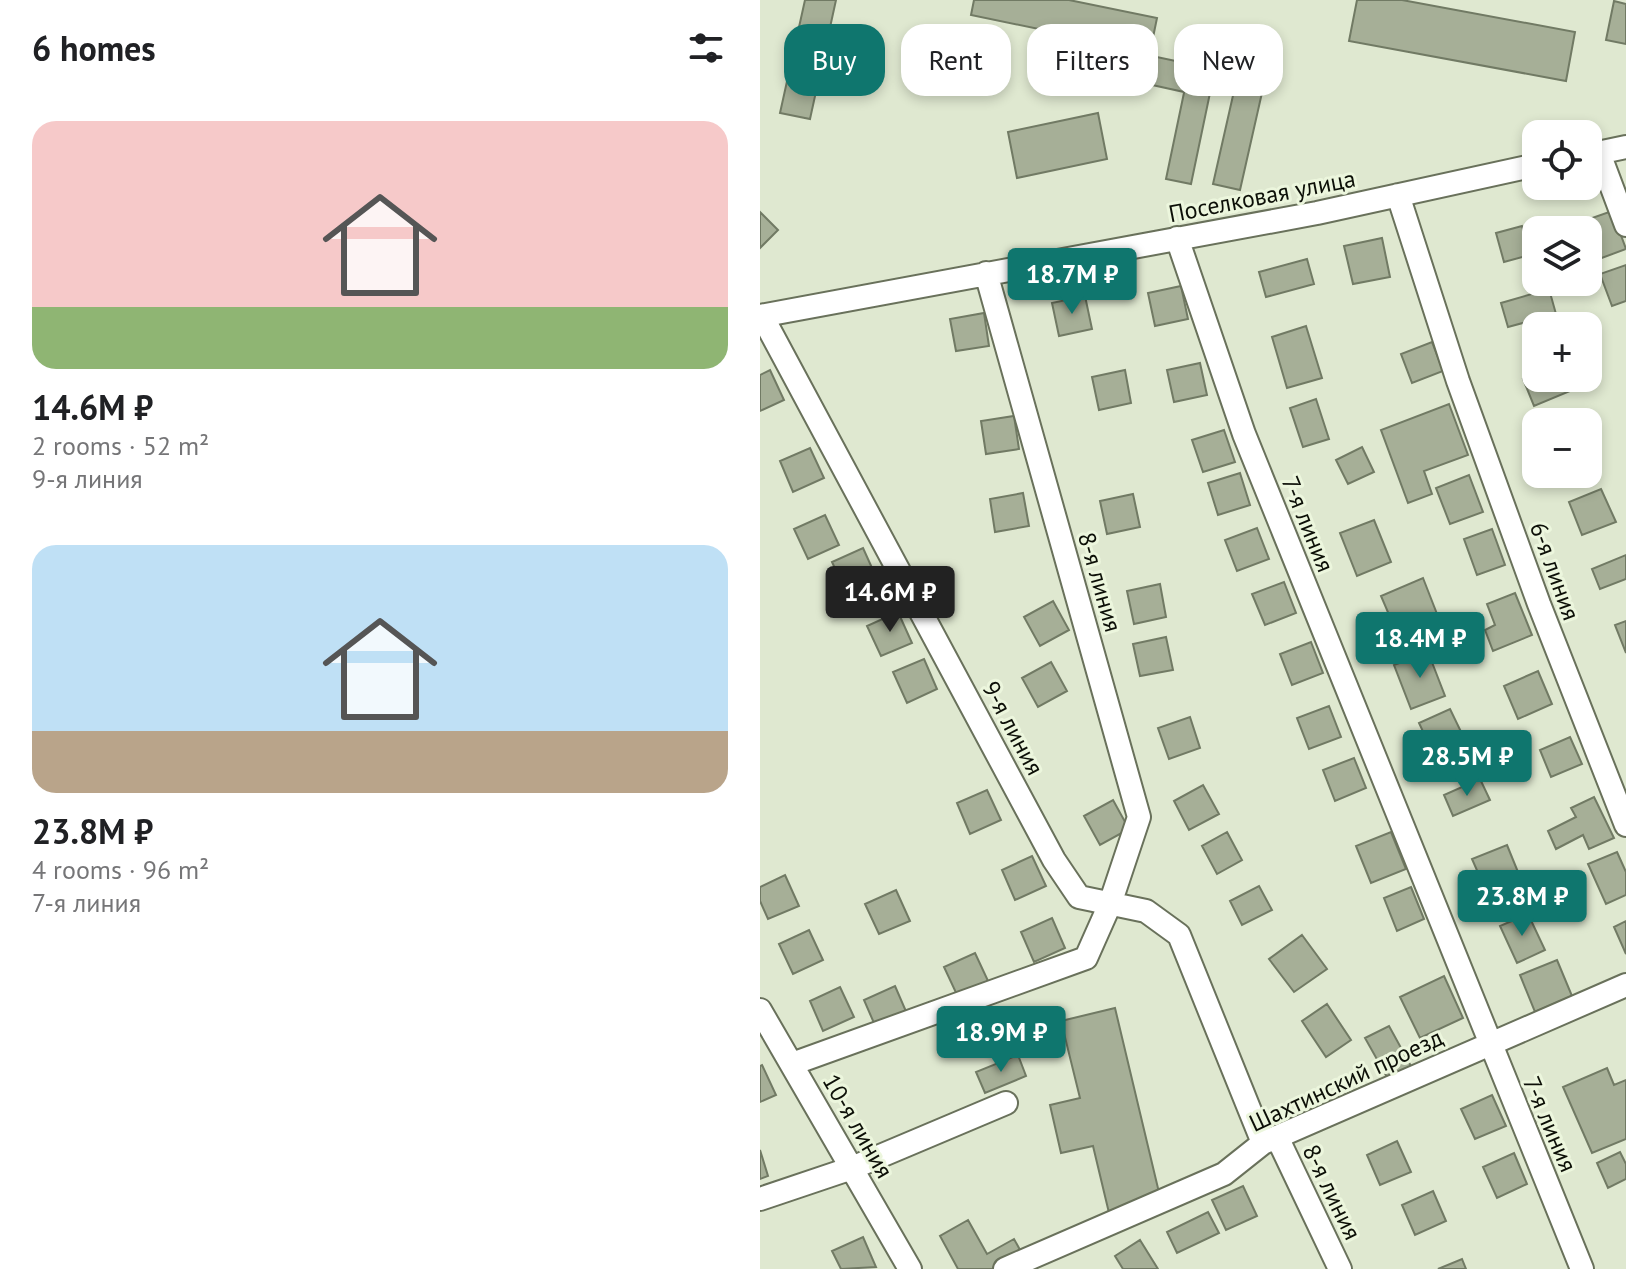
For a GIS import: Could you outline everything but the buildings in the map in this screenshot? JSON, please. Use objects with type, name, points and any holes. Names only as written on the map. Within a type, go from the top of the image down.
[{"type":"street","points":[[1602,152],[1626,147]]},
{"type":"street","name":"Поселковая улица","points":[[761,316],[1177,238],[1522,168]]},
{"type":"street","points":[[1602,172],[1626,225]]},
{"type":"street","name":"6-я линия","points":[[1398,195],[1458,381],[1533,590],[1626,825]]},
{"type":"street","name":"7-я линия","points":[[1177,238],[1244,434],[1582,1269]]},
{"type":"street","name":"8-я линия","points":[[792,1064],[1086,958],[1110,904],[1139,817],[986,273]]},
{"type":"street","name":"9-я линия","points":[[761,316],[1054,860],[1079,897],[1146,911],[1179,935]]},
{"type":"street","name":"8-я линия","points":[[1179,935],[1270,1140],[1340,1269]]},
{"type":"street","name":"Шахтинский проезд","points":[[1005,1269],[1224,1174],[1270,1140],[1626,985]]},
{"type":"street","name":"10-я линия","points":[[760,1010],[910,1269]]},
{"type":"street","points":[[760,1199],[852,1168],[1006,1103]]}]
